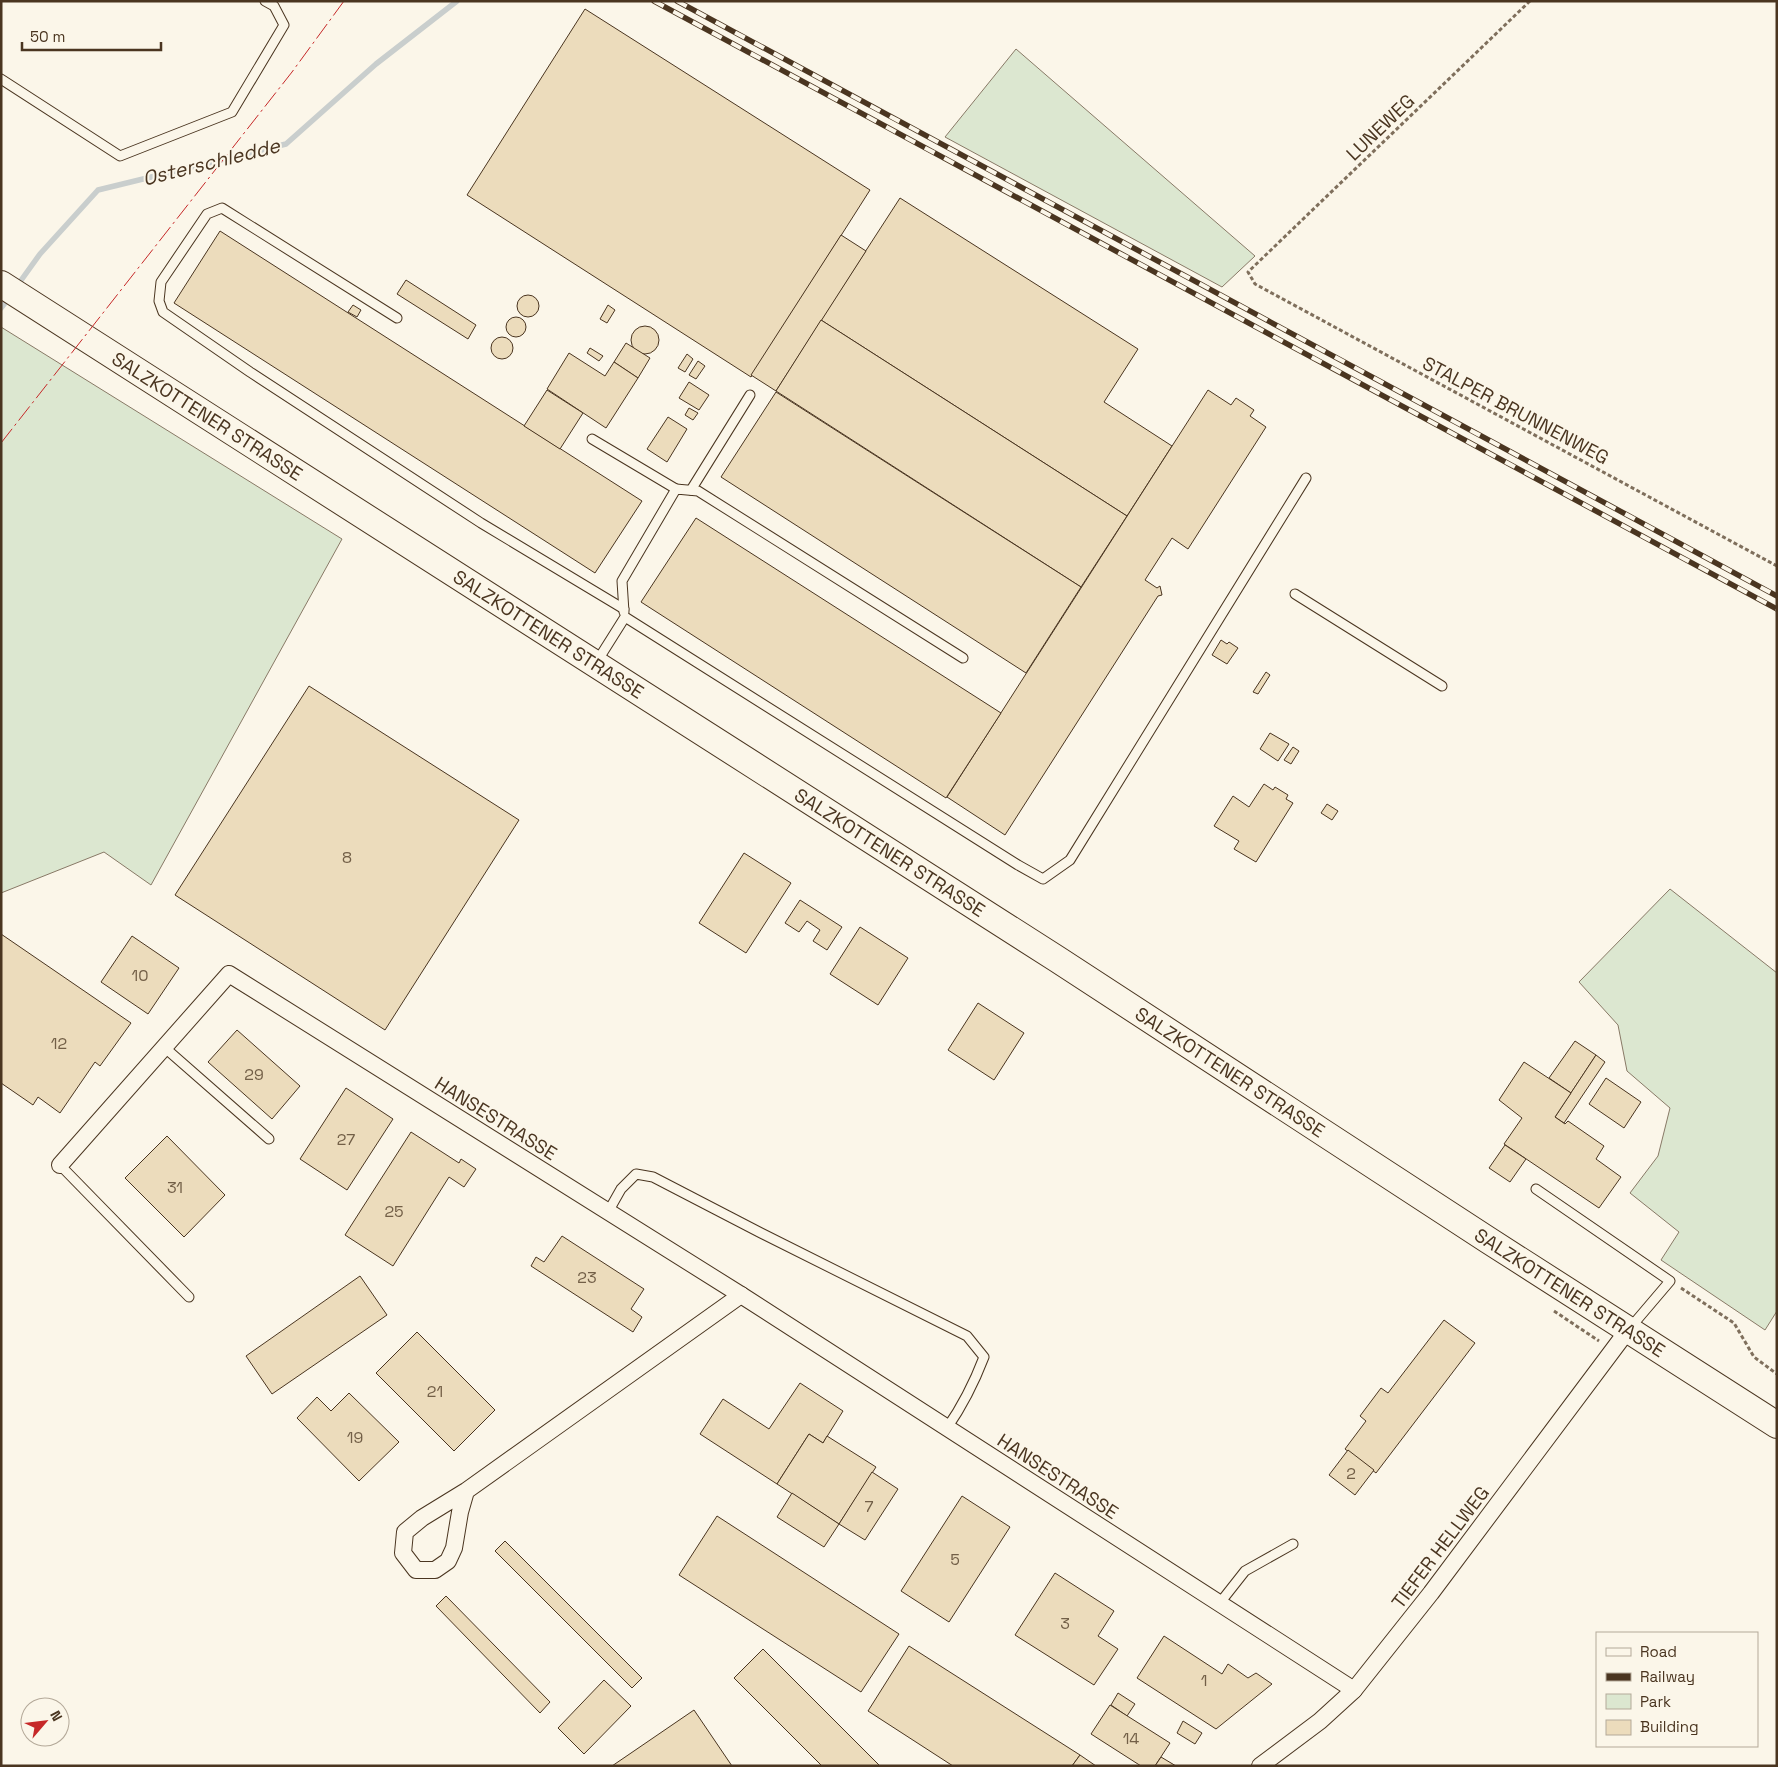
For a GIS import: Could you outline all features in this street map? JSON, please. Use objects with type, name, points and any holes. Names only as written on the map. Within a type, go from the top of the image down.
[{"type":"main road","name":"SALZKOTTENER STRASSE","points":[[1,284],[1058,959],[1628,1330],[1777,1424]]},
{"type":"street","name":"HANSESTRASSE","points":[[164,1047],[229,974],[741,1295],[1354,1690]]},
{"type":"street","points":[[60,1165],[164,1047]]},
{"type":"street","points":[[466,1491],[460,1512],[454,1548],[448,1561],[435,1570],[416,1570],[403,1552],[405,1532],[422,1518],[466,1491],[741,1295]]},
{"type":"street","name":"TIEFER HELLWEG","points":[[1260,1766],[1320,1721],[1354,1690],[1431,1593],[1628,1330]]},
{"type":"lane","points":[[1,79],[120,156],[232,112],[284,25],[274,6],[265,1]]},
{"type":"lane","points":[[397,318],[222,208],[207,214],[161,282],[159,301],[163,312],[250,372],[481,523],[1018,865],[1043,879],[1070,860],[1306,478]]},
{"type":"lane","points":[[691,490],[750,395]]},
{"type":"lane","points":[[592,439],[676,489],[698,490],[963,658]]},
{"type":"lane","points":[[596,663],[624,613],[622,581],[676,489]]},
{"type":"lane","points":[[1295,594],[1442,686]]},
{"type":"lane","points":[[164,1047],[269,1140]]},
{"type":"lane","points":[[60,1165],[189,1297]]},
{"type":"lane","points":[[608,1212],[621,1189],[636,1174],[653,1177],[760,1233],[967,1336],[984,1357],[971,1389],[960,1410],[947,1428]]},
{"type":"lane","points":[[1536,1189],[1670,1281],[1628,1330]]},
{"type":"lane","points":[[1219,1604],[1245,1570],[1293,1544]]},
{"type":"path","name":"LUNEWEG","points":[[1248,272],[1530,1]]},
{"type":"path","name":"STALPER BRUNNENWEG","points":[[1248,272],[1255,284],[1777,566]]},
{"type":"path","points":[[1670,1281],[1734,1322],[1754,1357],[1777,1374]]},
{"type":"green space","points":[[1016,49],[1255,256],[1222,287],[945,137]]},
{"type":"green space","points":[[1,327],[342,539],[151,885],[104,852],[1,893]]},
{"type":"green space","points":[[1670,889],[1777,973],[1777,1311],[1765,1330],[1661,1260],[1679,1232],[1630,1193],[1658,1156],[1670,1108],[1627,1071],[1618,1025],[1579,982]]},
{"type":"building","points":[[585,9],[870,190],[751,377],[467,195]]},
{"type":"building","points":[[900,198],[1138,349],[1104,402],[1172,446],[1127,516],[821,320]]},
{"type":"building","points":[[220,231],[642,501],[595,573],[174,303]]},
{"type":"building","points":[[841,235],[866,251],[776,391],[751,375]]},
{"type":"building","points":[[406,280],[476,325],[468,339],[397,294]]},
{"type":"building","points":[[524,295],[532,295],[539,302],[539,310],[532,317],[524,317],[517,310],[517,302]]},
{"type":"building","points":[[353,305],[361,310],[357,317],[348,312]]},
{"type":"building","points":[[608,305],[615,310],[607,323],[600,319]]},
{"type":"building","points":[[516,317],[523,320],[526,327],[523,334],[516,337],[509,334],[506,327],[509,320]]},
{"type":"building","points":[[821,320],[1127,516],[1081,587],[776,391]]},
{"type":"building","points":[[645,326],[655,330],[659,340],[655,350],[645,354],[635,350],[631,340],[635,330]]},
{"type":"building","points":[[502,337],[510,340],[513,348],[510,356],[502,359],[494,356],[491,348],[494,340]]},
{"type":"building","points":[[626,343],[650,358],[638,378],[614,362]]},
{"type":"building","points":[[590,348],[603,356],[599,361],[587,353]]},
{"type":"building","points":[[569,353],[605,376],[614,362],[638,378],[606,428],[547,389]]},
{"type":"building","points":[[687,354],[693,359],[685,372],[678,368]]},
{"type":"building","points":[[698,361],[705,366],[696,379],[689,375]]},
{"type":"building","points":[[689,382],[709,395],[699,410],[679,398]]},
{"type":"building","points":[[547,390],[583,413],[560,449],[524,426]]},
{"type":"building","points":[[1208,390],[1231,405],[1236,398],[1254,410],[1250,416],[1266,427],[1188,549],[1172,538],[1145,580],[1157,588],[1160,586],[1162,595],[1158,596],[1005,835],[947,797]]},
{"type":"building","points":[[776,392],[1081,587],[1026,673],[721,477]]},
{"type":"building","points":[[689,408],[698,413],[693,420],[685,415]]},
{"type":"building","points":[[668,417],[687,429],[667,462],[647,449]]},
{"type":"building","points":[[696,518],[1001,713],[946,798],[641,602]]},
{"type":"building","points":[[1221,640],[1227,644],[1229,642],[1238,648],[1227,664],[1212,655]]},
{"type":"building","points":[[1266,672],[1270,675],[1258,694],[1253,692]]},
{"type":"building","points":[[309,686],[519,820],[385,1030],[175,895]]},
{"type":"building","points":[[1270,733],[1289,744],[1278,761],[1260,749]]},
{"type":"building","points":[[1293,747],[1299,751],[1291,764],[1284,760]]},
{"type":"building","points":[[1264,784],[1273,790],[1275,787],[1288,795],[1286,799],[1293,803],[1256,862],[1234,849],[1239,841],[1214,826],[1233,796],[1249,807]]},
{"type":"building","points":[[1327,804],[1338,811],[1332,820],[1321,813]]},
{"type":"building","points":[[744,853],[791,883],[746,953],[699,923]]},
{"type":"building","points":[[800,900],[842,927],[827,950],[813,941],[820,930],[807,921],[799,932],[785,923]]},
{"type":"building","points":[[860,927],[908,958],[878,1005],[830,974]]},
{"type":"building","points":[[1,934],[131,1023],[100,1066],[95,1062],[60,1113],[38,1097],[33,1105],[1,1083]]},
{"type":"building","points":[[132,936],[179,968],[148,1014],[101,982]]},
{"type":"building","points":[[978,1003],[1024,1033],[994,1080],[948,1050]]},
{"type":"building","points":[[237,1030],[300,1086],[272,1119],[208,1062]]},
{"type":"building","points":[[1575,1041],[1596,1055],[1571,1093],[1549,1078]]},
{"type":"building","points":[[1596,1055],[1605,1062],[1564,1123],[1555,1117]]},
{"type":"building","points":[[1524,1062],[1571,1093],[1555,1117],[1565,1124],[1568,1121],[1604,1146],[1596,1159],[1621,1177],[1599,1208],[1504,1144],[1522,1118],[1499,1100]]},
{"type":"building","points":[[1606,1078],[1641,1102],[1624,1128],[1589,1104]]},
{"type":"building","points":[[346,1088],[393,1119],[347,1190],[300,1159]]},
{"type":"building","points":[[411,1132],[459,1163],[461,1159],[476,1169],[464,1187],[449,1177],[393,1266],[345,1235]]},
{"type":"building","points":[[167,1136],[225,1195],[184,1237],[125,1178]]},
{"type":"building","points":[[1505,1145],[1526,1159],[1510,1182],[1489,1168]]},
{"type":"building","points":[[562,1236],[644,1289],[631,1309],[642,1317],[633,1332],[531,1266],[536,1257],[544,1262]]},
{"type":"building","points":[[360,1276],[387,1315],[272,1394],[246,1356]]},
{"type":"building","points":[[1444,1320],[1475,1343],[1376,1473],[1345,1449],[1366,1421],[1360,1416],[1381,1388],[1388,1393]]},
{"type":"building","points":[[417,1332],[495,1410],[454,1451],[376,1373]]},
{"type":"building","points":[[800,1383],[843,1411],[823,1443],[809,1434],[777,1484],[700,1434],[723,1399],[769,1429]]},
{"type":"building","points":[[349,1393],[399,1442],[359,1481],[297,1418],[317,1397],[331,1411]]},
{"type":"building","points":[[809,1434],[823,1443],[827,1436],[876,1467],[839,1524],[777,1484]]},
{"type":"building","points":[[1348,1450],[1374,1470],[1355,1495],[1329,1475]]},
{"type":"building","points":[[872,1472],[898,1489],[865,1540],[839,1524]]},
{"type":"building","points":[[792,1493],[839,1524],[824,1547],[777,1517]]},
{"type":"building","points":[[962,1496],[1010,1527],[949,1622],[901,1591]]},
{"type":"building","points":[[717,1516],[899,1634],[861,1692],[679,1575]]},
{"type":"building","points":[[505,1541],[642,1678],[632,1688],[495,1551]]},
{"type":"building","points":[[1055,1573],[1114,1611],[1098,1636],[1118,1649],[1094,1685],[1015,1635]]},
{"type":"building","points":[[446,1596],[550,1702],[540,1713],[436,1606]]},
{"type":"building","points":[[1164,1636],[1222,1674],[1228,1664],[1248,1678],[1256,1673],[1272,1684],[1216,1729],[1137,1678]]},
{"type":"building","points":[[909,1646],[1080,1755],[1072,1766],[953,1766],[868,1711]]},
{"type":"building","points":[[763,1649],[880,1766],[822,1766],[734,1678]]},
{"type":"building","points":[[604,1680],[631,1706],[584,1754],[558,1728]]},
{"type":"building","points":[[1118,1693],[1135,1704],[1127,1716],[1111,1705]]},
{"type":"building","points":[[1110,1705],[1170,1743],[1155,1766],[1141,1766],[1091,1734]]},
{"type":"building","points":[[694,1710],[732,1766],[612,1766]]},
{"type":"building","points":[[1183,1721],[1202,1733],[1195,1744],[1177,1733]]},
{"type":"building","points":[[1080,1755],[1096,1766],[1072,1766]]},
{"type":"building","points":[[1161,1757],[1176,1766],[1155,1766]]},
{"type":"waterway","name":"Osterschledde","points":[[17,286],[40,254],[98,190],[286,144],[376,64],[457,1]]},
{"type":"waterway","name":"Osterschledde","points":[[1,308],[9,298]]},
{"type":"railway","points":[[654,1],[1777,609]]},
{"type":"railway","points":[[677,1],[1777,596]]},
{"type":"power","points":[[1,443],[292,72],[344,1]]}]
